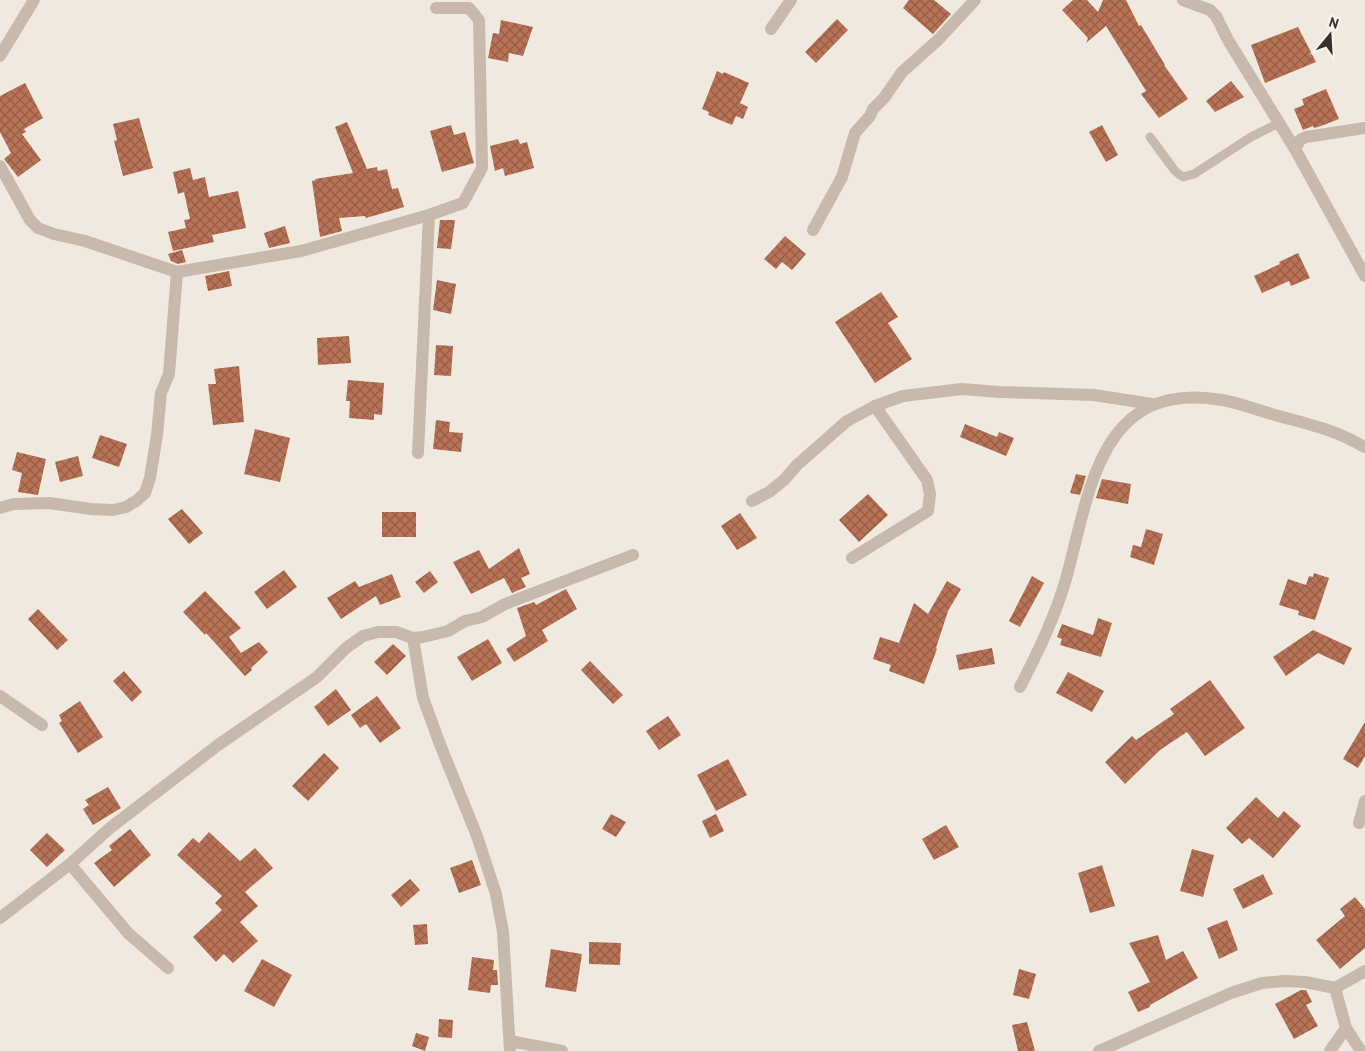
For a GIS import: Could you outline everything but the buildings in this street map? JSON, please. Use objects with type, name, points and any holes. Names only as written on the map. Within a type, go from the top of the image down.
[{"type":"street","points":[[0,56],[34,0]]},
{"type":"street","points":[[771,29],[791,0]]},
{"type":"street","points":[[813,230],[842,177],[855,133],[870,116],[872,109],[884,98],[902,72],[938,40],[975,0]]},
{"type":"street","points":[[1183,0],[1208,4],[1216,16],[1228,40],[1295,149],[1365,276]]},
{"type":"street","points":[[0,166],[30,220],[38,228],[49,233],[85,241],[177,272],[302,251],[463,203],[482,168],[479,20],[469,8],[436,8]]},
{"type":"street","points":[[1295,149],[1300,140],[1306,136],[1365,128]]},
{"type":"street","points":[[418,453],[429,214]]},
{"type":"street","points":[[0,508],[14,504],[49,503],[90,509],[113,510],[126,507],[144,493],[150,478],[158,435],[160,393],[169,374],[177,272]]},
{"type":"street","points":[[752,501],[769,492],[784,480],[797,465],[834,431],[859,414],[903,396],[962,389],[999,392],[1094,394],[1152,404]]},
{"type":"street","points":[[1020,686],[1036,658],[1066,579],[1094,473],[1121,426],[1152,404],[1196,397],[1223,400],[1337,434],[1365,447]]},
{"type":"street","points":[[852,558],[928,511],[930,494],[927,480],[875,406]]},
{"type":"street","points":[[0,918],[70,864],[110,828],[218,745],[317,676],[346,648],[363,636],[378,632],[396,632],[413,638],[448,630],[466,621],[482,617],[505,604],[633,556]]},
{"type":"street","points":[[413,638],[423,698],[477,836],[496,894],[503,932],[510,1046],[562,1051]]},
{"type":"street","points":[[0,696],[42,726]]},
{"type":"street","points":[[1359,823],[1365,801]]},
{"type":"street","points":[[70,864],[128,933],[168,968]]},
{"type":"street","points":[[1100,1051],[1231,993],[1262,983],[1305,982],[1336,988],[1365,971]]},
{"type":"street","points":[[1336,988],[1346,1028],[1361,1051]]},
{"type":"street","points":[[1330,1051],[1346,1028]]},
{"type":"lane","points":[[1150,137],[1175,171],[1183,177],[1194,174],[1251,137],[1278,123]]}]
